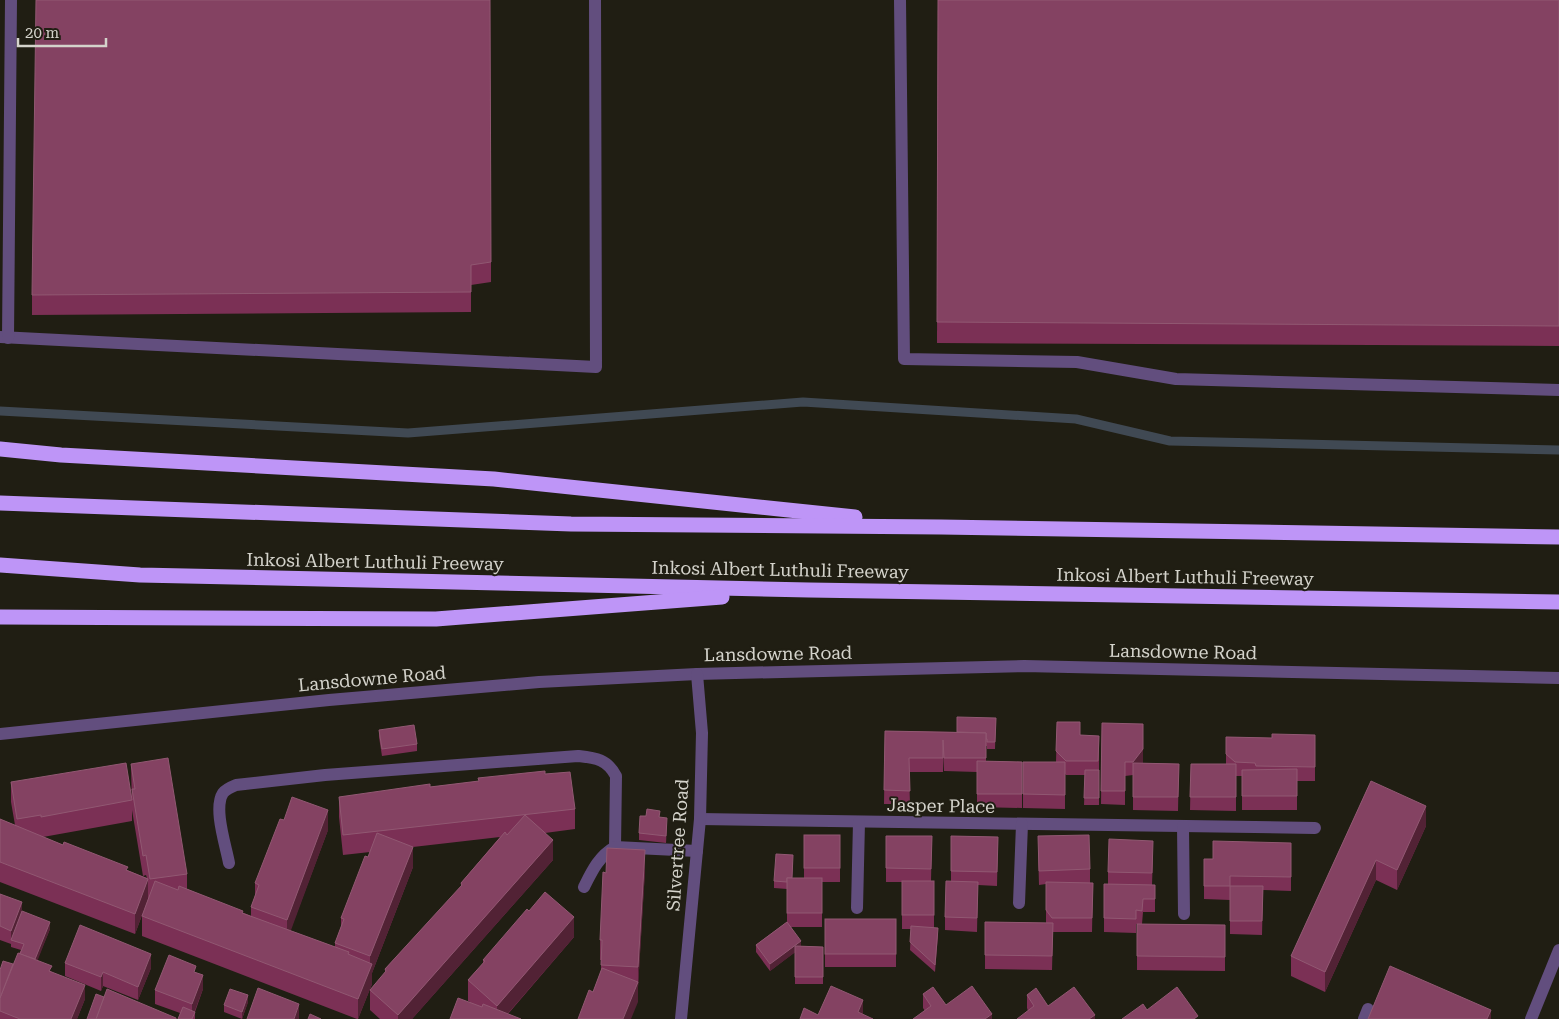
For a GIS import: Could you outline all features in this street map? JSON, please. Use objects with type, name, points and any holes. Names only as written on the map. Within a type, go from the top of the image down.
[{"type":"highway","points":[[0,449],[61,455],[494,479],[941,527]]},
{"type":"highway","points":[[0,503],[571,524],[941,527],[1559,537]]},
{"type":"highway","name":"Inkosi Albert Luthuli Freeway","points":[[0,565],[140,576],[809,590],[1559,602]]},
{"type":"highway","points":[[0,617],[436,619],[809,590]]},
{"type":"street","points":[[11,0],[4,337],[596,367],[595,0]]},
{"type":"street","points":[[900,0],[904,360],[1077,362],[1176,379],[1559,390]]},
{"type":"street","name":"Lansdowne Road","points":[[0,734],[330,700],[539,682],[697,674],[1024,666],[1559,678]]},
{"type":"street","name":"Silvertree Road","points":[[681,1019],[700,819],[702,733],[697,674]]},
{"type":"street","points":[[229,863],[219,812],[219,800],[224,791],[236,785],[325,775],[578,756],[599,758],[611,766],[616,776],[615,847]]},
{"type":"street","name":"Jasper Place","points":[[700,819],[1315,828]]},
{"type":"street","points":[[857,908],[859,822]]},
{"type":"street","points":[[1019,903],[1022,824]]},
{"type":"street","points":[[1183,826],[1184,914]]},
{"type":"street","points":[[584,887],[597,863],[606,852],[615,847],[697,851]]},
{"type":"street","points":[[1531,1019],[1559,950]]},
{"type":"building","points":[[36,0],[490,0],[491,262],[471,265],[471,292],[32,295]]},
{"type":"building","points":[[938,0],[1559,0],[1559,326],[937,322]]},
{"type":"building","points":[[957,717],[996,718],[995,742],[987,742],[986,733],[957,732]]},
{"type":"building","points":[[1057,722],[1080,722],[1080,735],[1099,736],[1098,761],[1066,761],[1056,751]]},
{"type":"building","points":[[1102,723],[1143,724],[1143,749],[1133,762],[1125,762],[1125,791],[1101,791]]},
{"type":"building","points":[[414,725],[417,744],[382,749],[379,730]]},
{"type":"building","points":[[885,731],[986,733],[986,758],[944,758],[943,740],[943,758],[909,758],[910,791],[884,790]]},
{"type":"building","points":[[1272,734],[1315,735],[1315,767],[1256,766],[1255,763],[1235,762],[1226,754],[1226,737],[1272,738]]},
{"type":"building","points":[[168,758],[187,874],[150,879],[146,855],[143,856],[132,789],[135,789],[131,764]]},
{"type":"building","points":[[977,761],[1022,762],[1022,794],[977,794]]},
{"type":"building","points":[[1023,762],[1065,762],[1065,795],[1023,794]]},
{"type":"building","points":[[126,763],[132,800],[41,817],[41,815],[17,819],[11,782]]},
{"type":"building","points":[[1133,763],[1179,764],[1178,797],[1133,797]]},
{"type":"building","points":[[1191,764],[1236,764],[1236,797],[1190,797]]},
{"type":"building","points":[[1297,769],[1297,796],[1242,796],[1242,770]]},
{"type":"building","points":[[1085,770],[1099,770],[1099,798],[1084,798]]},
{"type":"building","points":[[545,771],[545,774],[570,772],[575,809],[343,835],[339,797],[430,784],[430,787],[479,781],[478,778]]},
{"type":"building","points":[[1371,781],[1426,806],[1397,870],[1376,860],[1325,972],[1291,956]]},
{"type":"building","points":[[292,797],[328,810],[287,920],[251,907],[259,885],[255,883],[280,819],[284,820]]},
{"type":"building","points":[[647,809],[660,811],[659,817],[667,818],[666,836],[639,833],[640,816],[646,816]]},
{"type":"building","points":[[525,815],[553,840],[398,1015],[370,990],[386,971],[385,969],[462,885],[461,883],[505,832],[507,835]]},
{"type":"building","points":[[0,819],[63,845],[64,842],[128,867],[126,870],[148,879],[135,914],[0,862]]},
{"type":"building","points":[[377,833],[413,847],[370,956],[335,943],[344,919],[341,918],[365,856],[368,857]]},
{"type":"building","points":[[804,835],[840,835],[840,868],[804,868]]},
{"type":"building","points":[[1089,835],[1090,869],[1039,871],[1038,836]]},
{"type":"building","points":[[886,836],[932,836],[931,869],[886,868]]},
{"type":"building","points":[[951,836],[998,837],[997,872],[951,871]]},
{"type":"building","points":[[1109,839],[1153,841],[1152,873],[1108,872]]},
{"type":"building","points":[[1213,841],[1291,843],[1291,877],[1230,876],[1230,886],[1204,886],[1204,859],[1213,859]]},
{"type":"building","points":[[607,848],[645,850],[638,967],[601,965],[602,940],[600,940],[603,872],[606,873]]},
{"type":"building","points":[[776,854],[793,855],[792,878],[787,878],[787,882],[774,881]]},
{"type":"building","points":[[787,878],[822,878],[822,913],[787,913]]},
{"type":"building","points":[[155,881],[178,890],[179,886],[243,911],[242,913],[349,952],[348,954],[372,964],[358,999],[142,916]]},
{"type":"building","points":[[902,881],[934,881],[934,915],[902,915]]},
{"type":"building","points":[[946,881],[978,882],[977,918],[945,917]]},
{"type":"building","points":[[1046,882],[1093,883],[1092,918],[1052,918],[1046,910]]},
{"type":"building","points":[[1104,884],[1155,885],[1155,899],[1143,899],[1142,911],[1136,910],[1136,919],[1104,918]]},
{"type":"building","points":[[1230,886],[1263,886],[1262,921],[1230,921]]},
{"type":"building","points":[[545,892],[574,917],[497,1006],[468,980],[527,909],[529,911]]},
{"type":"building","points":[[0,894],[22,902],[11,931],[0,926]]},
{"type":"building","points":[[22,911],[50,922],[35,959],[20,954],[24,944],[11,940]]},
{"type":"building","points":[[825,919],[896,919],[896,954],[825,954]]},
{"type":"building","points":[[787,922],[801,941],[770,964],[756,945]]},
{"type":"building","points":[[985,922],[1053,923],[1052,956],[985,955]]},
{"type":"building","points":[[1137,924],[1225,925],[1225,957],[1137,956]]},
{"type":"building","points":[[80,925],[151,954],[138,987],[103,972],[101,977],[65,963]]},
{"type":"building","points":[[911,926],[938,928],[935,965],[910,942]]},
{"type":"building","points":[[795,946],[823,947],[823,977],[795,977]]},
{"type":"building","points":[[18,953],[52,966],[49,971],[85,985],[71,1019],[20,1019],[0,1011],[0,998]]},
{"type":"building","points":[[169,955],[196,966],[194,972],[203,975],[192,1004],[155,990]]},
{"type":"building","points":[[3,961],[13,964],[0,998],[0,970]]},
{"type":"building","points":[[1390,966],[1491,1010],[1487,1019],[1368,1019]]},
{"type":"building","points":[[602,968],[638,982],[623,1019],[578,1019],[589,990],[593,992]]},
{"type":"building","points":[[831,986],[863,1000],[858,1012],[873,1019],[800,1019],[804,1008],[818,1015]]},
{"type":"building","points":[[972,986],[992,1014],[985,1019],[913,1019],[931,1006],[923,994],[933,987],[946,1005]]},
{"type":"building","points":[[1074,987],[1095,1015],[1089,1019],[1017,1019],[1034,1006],[1027,995],[1036,988],[1048,1006]]},
{"type":"building","points":[[1177,987],[1198,1016],[1194,1019],[1122,1019],[1143,1004],[1147,1010]]},
{"type":"building","points":[[258,988],[299,1004],[294,1019],[247,1019]]},
{"type":"building","points":[[107,989],[176,1018],[176,1019],[96,1019]]},
{"type":"building","points":[[230,989],[248,995],[242,1012],[224,1005]]},
{"type":"building","points":[[96,994],[104,997],[96,1019],[87,1019]]},
{"type":"building","points":[[458,998],[482,1007],[483,1004],[521,1019],[450,1019]]},
{"type":"building","points":[[183,1007],[195,1012],[192,1019],[178,1019]]},
{"type":"building","points":[[310,1014],[321,1019],[308,1019]]},
{"type":"waterway","points":[[0,411],[408,433],[803,402],[1076,419],[1170,441],[1559,450]]}]
